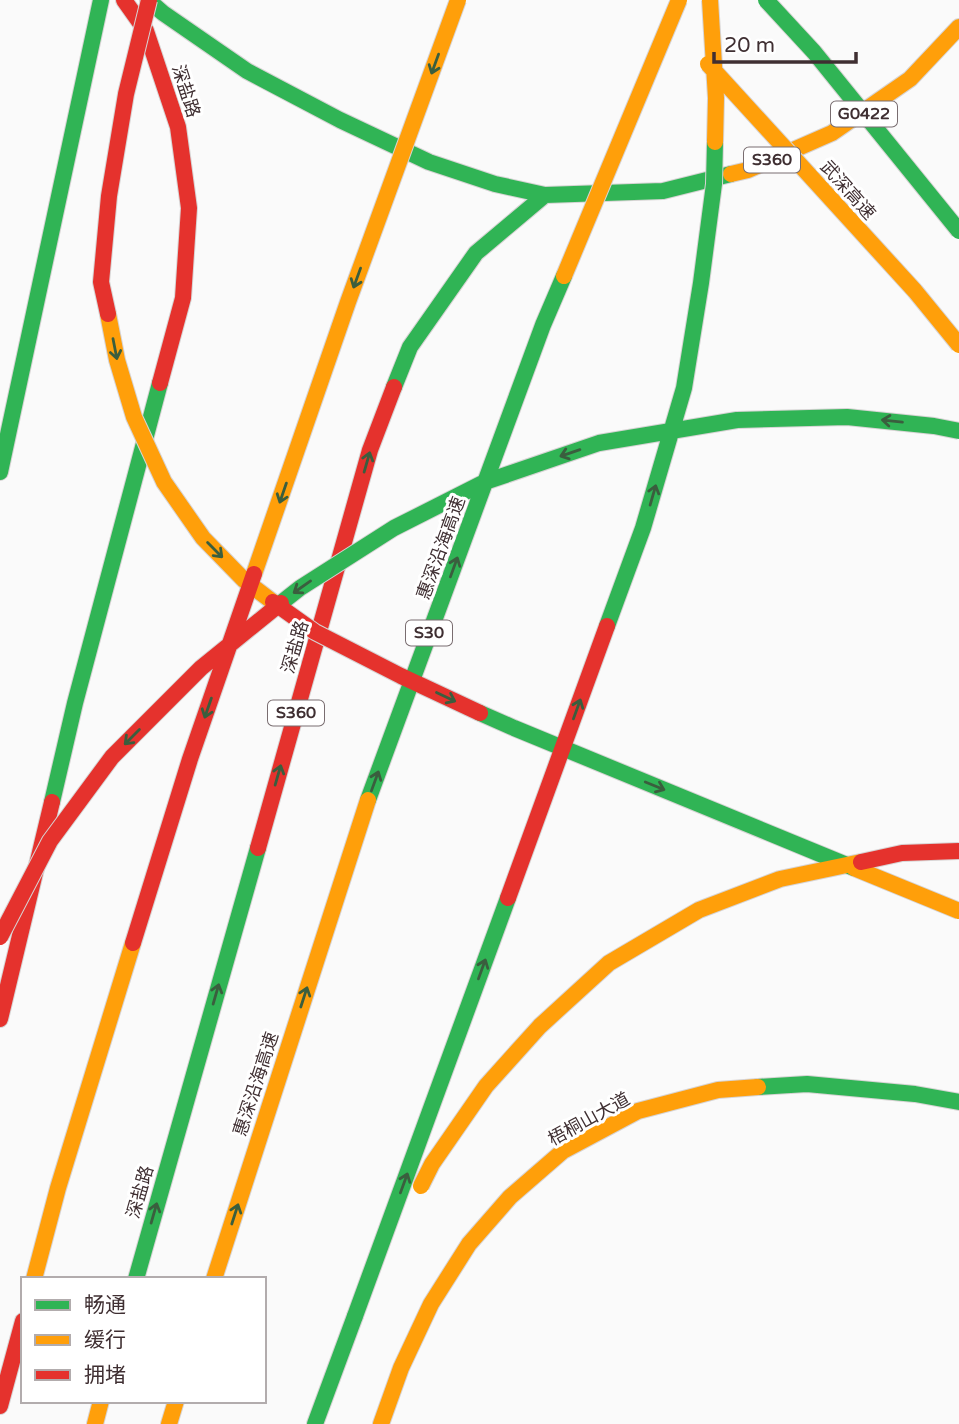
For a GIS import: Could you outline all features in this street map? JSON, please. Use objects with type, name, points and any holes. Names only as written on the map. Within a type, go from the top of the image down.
[{"type":"main road","points":[[0,472],[101,0]]},
{"type":"main road","name":"深盐路","points":[[0,1019],[75,703],[183,298],[189,208],[178,127],[146,31],[124,0]]},
{"type":"main road","points":[[149,0],[126,94],[109,196],[101,282],[117,360],[134,417],[164,482],[203,538],[244,580],[315,632],[401,676],[514,728],[959,911]]},
{"type":"main road","name":"深盐路","points":[[149,0],[163,13],[247,71],[340,120],[429,162],[495,184],[545,195],[663,191],[748,170],[832,133],[910,79],[959,27]]},
{"type":"main road","points":[[35,1277],[62,1175],[190,759],[348,302],[458,0]]},
{"type":"main road","name":"惠深沿海高速","points":[[215,1277],[362,817],[543,325],[679,0]]},
{"type":"main road","points":[[315,1424],[643,528],[684,388],[713,184],[716,98],[710,0]]},
{"type":"main road","name":"G0422","points":[[766,0],[814,52],[959,231]]},
{"type":"main road","points":[[659,10],[677,30]]},
{"type":"main road","name":"武深高速","points":[[696,50],[915,291],[959,345]]},
{"type":"main road","name":"深盐路","points":[[137,1277],[370,450],[410,347],[476,253],[545,195]]},
{"type":"main road","points":[[0,937],[50,841],[112,757],[201,667],[299,588],[394,528],[485,482],[598,443],[737,420],[847,417],[959,431]]},
{"type":"main road","points":[[355,1316],[432,1164],[486,1086],[540,1026],[609,963],[699,909],[780,878],[902,853],[959,851]]},
{"type":"main road","name":"梧桐山大道","points":[[381,1424],[401,1368],[431,1304],[469,1244],[510,1197],[563,1151],[638,1111],[718,1090],[807,1084],[915,1094],[959,1102]]},
{"type":"main road","points":[[0,1406],[21,1328]]},
{"type":"main road","points":[[94,1424],[100,1403]]},
{"type":"main road","points":[[169,1424],[175,1403]]},
{"type":"traffic: fast","points":[[0,472],[101,0]]},
{"type":"traffic: fast","points":[[148,0],[247,71],[340,120],[429,162],[495,184],[545,195],[663,191],[731,174]]},
{"type":"traffic: fast","points":[[766,0],[814,52],[959,231]]},
{"type":"traffic: fast","points":[[607,626],[643,528],[684,388],[714,184],[715,142]]},
{"type":"traffic: fast","points":[[394,387],[410,347],[476,253],[545,195]]},
{"type":"traffic: fast","points":[[368,800],[543,325],[564,276]]},
{"type":"traffic: fast","points":[[52,802],[75,703],[160,383]]},
{"type":"traffic: fast","points":[[281,603],[394,528],[485,482],[599,443],[737,420],[847,417],[959,431]]},
{"type":"traffic: fast","points":[[480,713],[854,868]]},
{"type":"traffic: fast","points":[[137,1277],[258,848]]},
{"type":"traffic: fast","points":[[355,1316],[508,898]]},
{"type":"traffic: fast","points":[[758,1087],[807,1084],[915,1094],[959,1102]]},
{"type":"traffic: fast","points":[[315,1424],[355,1316]]},
{"type":"traffic: slow","points":[[254,574],[348,302],[458,0]]},
{"type":"traffic: slow","points":[[564,276],[679,0]]},
{"type":"traffic: slow","points":[[710,0],[716,98],[715,142]]},
{"type":"traffic: slow","points":[[731,174],[748,170],[832,133],[910,79],[959,27]]},
{"type":"traffic: slow","points":[[708,64],[915,291],[959,345]]},
{"type":"traffic: slow","points":[[108,314],[117,360],[134,417],[164,482],[203,538],[244,580],[273,602]]},
{"type":"traffic: slow","points":[[215,1277],[368,800]]},
{"type":"traffic: slow","points":[[421,1186],[432,1164],[486,1086],[540,1026],[609,963],[699,910],[780,879],[861,862]]},
{"type":"traffic: slow","points":[[854,868],[959,911]]},
{"type":"traffic: slow","points":[[35,1277],[58,1188],[133,943]]},
{"type":"traffic: slow","points":[[381,1424],[401,1368],[431,1304],[469,1244],[510,1197],[563,1151],[638,1111],[718,1090],[758,1087]]},
{"type":"traffic: slow","points":[[95,1424],[100,1403]]},
{"type":"traffic: slow","points":[[169,1424],[175,1403]]},
{"type":"traffic: jam","points":[[124,0],[146,31],[178,127],[189,208],[183,298],[160,383]]},
{"type":"traffic: jam","points":[[108,314],[101,282],[109,196],[126,94],[149,0]]},
{"type":"traffic: jam","points":[[258,848],[370,450],[394,387]]},
{"type":"traffic: jam","points":[[133,943],[190,759],[254,574]]},
{"type":"traffic: jam","points":[[273,602],[315,632],[480,713]]},
{"type":"traffic: jam","points":[[0,937],[50,841],[112,757],[201,668],[281,603]]},
{"type":"traffic: jam","points":[[508,898],[607,626]]},
{"type":"traffic: jam","points":[[0,1019],[52,802]]},
{"type":"traffic: jam","points":[[861,862],[902,853],[959,851]]},
{"type":"traffic: jam","points":[[0,1406],[21,1328]]}]
